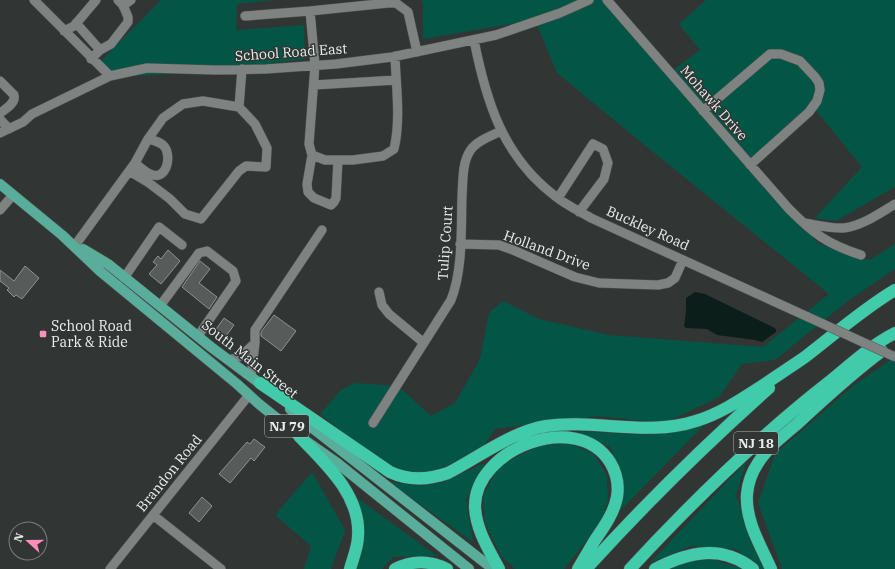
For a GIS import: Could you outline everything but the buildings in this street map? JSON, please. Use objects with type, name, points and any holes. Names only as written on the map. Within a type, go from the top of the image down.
[{"type":"highway","name":"NJ 18","points":[[586,569],[620,531],[680,470],[803,358],[878,301],[895,290]]},
{"type":"highway","name":"NJ 18","points":[[630,569],[707,489],[749,450],[820,389],[895,332]]},
{"type":"highway","points":[[771,569],[753,529],[747,507],[748,485],[751,475],[757,464],[768,450],[820,403],[888,346],[895,338]]},
{"type":"highway","points":[[255,379],[390,472],[404,477],[424,479],[438,477],[448,473],[512,438],[544,426],[565,425],[661,428],[678,426],[696,421],[734,404],[803,358]]},
{"type":"highway","points":[[299,436],[345,488],[353,504],[358,526],[358,537],[350,569]]},
{"type":"highway","points":[[499,569],[483,538],[477,522],[475,508],[479,487],[485,476],[496,464],[516,450],[541,440],[567,437],[585,441],[602,453],[612,466],[617,482],[617,496],[611,515],[578,569]]},
{"type":"highway","points":[[655,569],[687,556],[712,553],[736,558],[753,569]]},
{"type":"highway","points":[[395,569],[413,562],[432,563],[447,569]]},
{"type":"main road","name":"South Main Street","points":[[0,184],[62,235],[101,272],[249,395],[299,436],[336,462],[468,569]]},
{"type":"main road","name":"South Main Street","points":[[62,235],[108,264],[198,336],[255,379],[306,423],[493,569]]},
{"type":"street","points":[[34,0],[91,59],[110,76]]},
{"type":"street","points":[[64,31],[76,23],[96,0]]},
{"type":"street","points":[[91,59],[100,50],[111,44],[128,22],[128,17],[120,3],[131,0]]},
{"type":"street","name":"School Road East","points":[[0,133],[23,122],[32,114],[110,76],[147,68],[242,70],[315,65],[395,56],[474,40],[508,31],[560,13],[589,0]]},
{"type":"street","name":"Mohawk Drive","points":[[607,0],[802,223],[826,241],[861,255]]},
{"type":"street","points":[[245,16],[396,3],[408,12],[417,52]]},
{"type":"street","points":[[310,11],[315,65],[309,144],[312,155],[307,184],[308,192],[314,198],[331,205],[336,198],[338,160]]},
{"type":"street","points":[[76,23],[100,50]]},
{"type":"street","name":"Buckley Road","points":[[474,40],[484,83],[500,131],[524,166],[539,182],[558,198],[579,212],[895,357]]},
{"type":"street","points":[[703,111],[770,54],[781,54],[800,61],[815,77],[819,83],[820,90],[817,101],[809,112],[750,165]]},
{"type":"street","points":[[312,155],[325,160],[353,160],[383,156],[394,149],[397,138],[395,56]]},
{"type":"street","points":[[239,107],[242,70]]},
{"type":"street","points":[[314,85],[396,80]]},
{"type":"street","points":[[0,81],[14,95],[15,98],[14,101],[0,113]]},
{"type":"street","points":[[76,244],[128,171],[135,163],[148,139],[162,118],[183,104],[203,101],[239,107],[255,124],[267,148],[266,167],[246,166],[239,171],[201,219],[185,214],[170,199],[149,183],[128,171]]},
{"type":"street","points":[[0,119],[9,129]]},
{"type":"street","name":"Tulip Court","points":[[373,423],[451,300],[458,281],[463,177],[466,158],[470,150],[478,143],[500,131]]},
{"type":"street","points":[[135,163],[155,176],[161,175],[166,170],[167,150],[163,145],[148,139]]},
{"type":"street","points":[[558,198],[593,144],[603,149],[608,163],[604,179],[579,212]]},
{"type":"street","points":[[0,210],[13,195]]},
{"type":"street","points":[[802,223],[827,227],[848,227],[866,221],[895,204]]},
{"type":"street","points":[[124,278],[159,227],[182,245]]},
{"type":"street","points":[[255,379],[255,330],[322,230]]},
{"type":"street","name":"Holland Drive","points":[[460,244],[499,245],[575,277],[599,283],[658,285],[668,283],[675,278],[683,260]]},
{"type":"street","points":[[160,306],[199,253],[207,251],[233,271],[236,281],[198,336]]},
{"type":"street","points":[[379,292],[382,305],[389,314],[424,343]]},
{"type":"street","points":[[229,360],[241,356],[255,343]]},
{"type":"street","name":"Brandon Road","points":[[110,569],[249,395]]},
{"type":"street","points":[[153,515],[221,569]]},
{"type":"green space","points":[[161,0],[274,0],[237,4],[236,30],[304,25],[305,59],[214,71],[106,78],[98,64]]},
{"type":"green space","points":[[420,0],[602,0],[668,74],[700,50],[679,24],[706,0],[895,0],[895,187],[836,221],[815,218],[862,167],[814,108],[750,163],[819,244],[870,260],[895,244],[895,269],[849,300],[775,360],[742,364],[719,397],[665,423],[598,416],[495,429],[481,450],[432,472],[405,473],[363,448],[320,414],[341,390],[355,383],[398,386],[431,416],[455,403],[480,359],[489,313],[503,301],[539,319],[608,335],[763,347],[829,294],[557,73],[535,20],[423,39],[423,3]]},
{"type":"green space","points":[[895,357],[895,568],[782,569],[758,503],[775,454],[854,385]]},
{"type":"green space","points":[[704,425],[616,515],[622,476],[610,447],[576,431],[649,435],[678,431]]},
{"type":"green space","points":[[571,444],[594,454],[607,476],[608,501],[600,524],[564,569],[515,569],[502,557],[485,523],[483,495],[500,465],[541,445]]},
{"type":"green space","points":[[746,462],[736,495],[751,542],[764,569],[760,569],[736,549],[691,546],[650,563]]},
{"type":"green space","points":[[485,463],[466,500],[473,542],[389,482],[425,486],[443,482]]},
{"type":"green space","points":[[312,472],[345,530],[331,569],[304,569],[311,546],[275,515]]},
{"type":"green space","points":[[356,497],[437,556],[393,557],[382,569],[353,569],[363,534]]},
{"type":"green space","points":[[702,556],[740,568],[740,569],[670,569]]},
{"type":"shaded area","points":[[695,292],[705,294],[775,328],[776,332],[762,342],[717,335],[707,329],[686,328],[684,326],[686,298]]},
{"type":"place","name":"School Road Park & Ride","points":[[43,334]]}]
